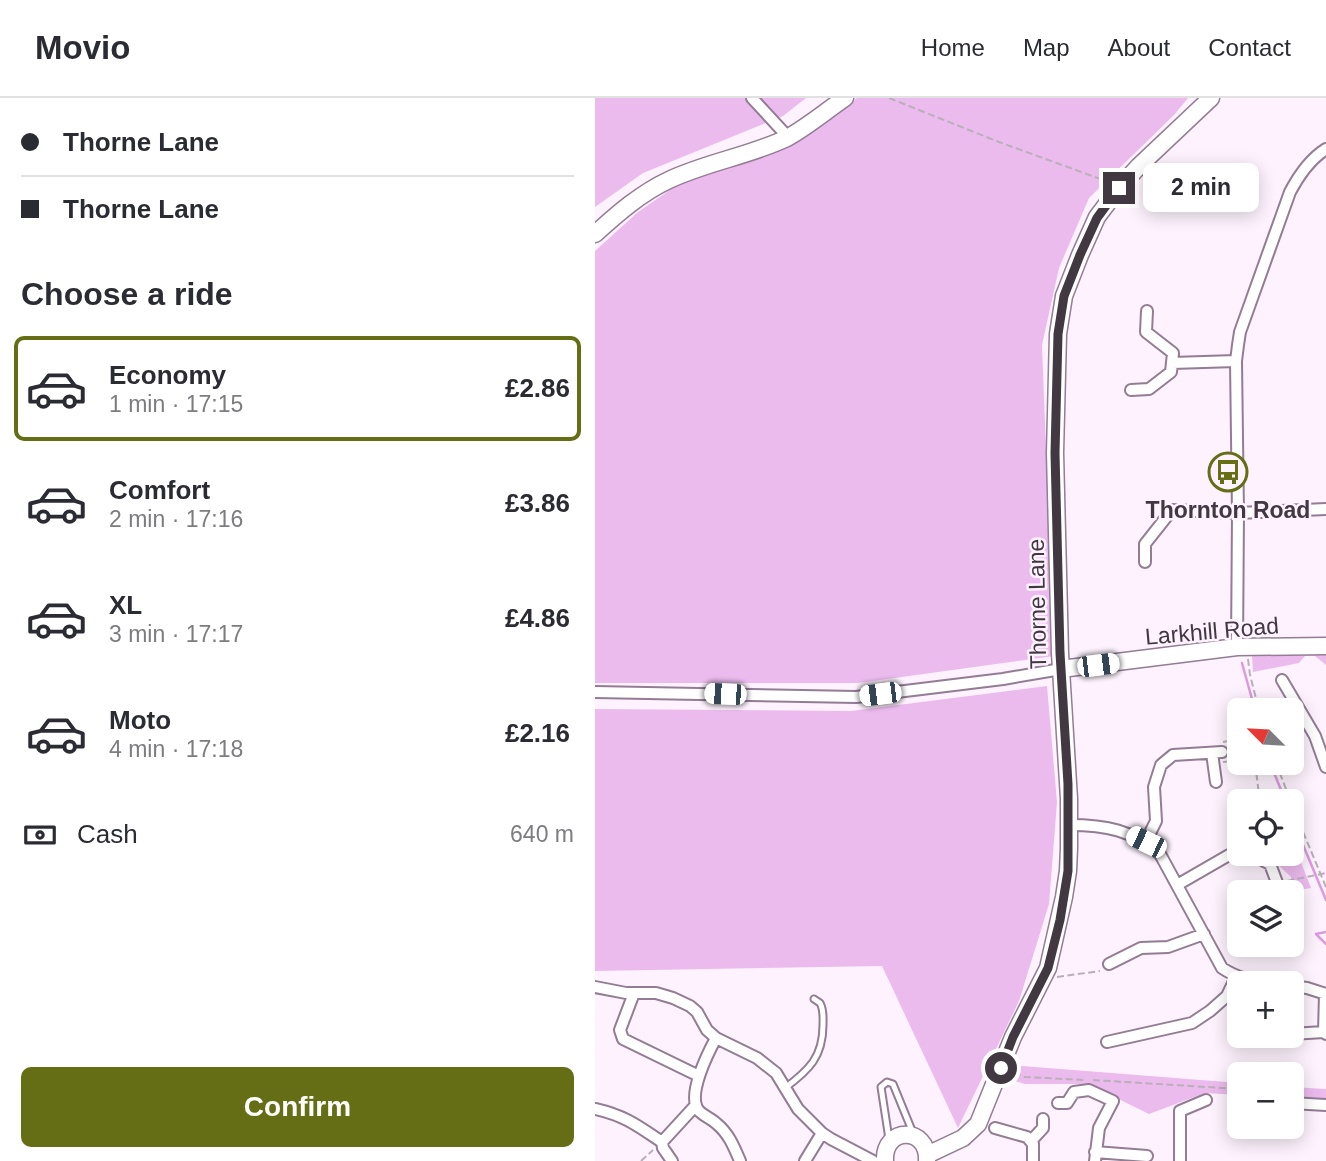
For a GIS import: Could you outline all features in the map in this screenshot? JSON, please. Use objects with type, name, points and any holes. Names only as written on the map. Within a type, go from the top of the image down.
[{"type":"street","points":[[752,98],[788,137]]},
{"type":"street","points":[[595,234],[641,196],[671,179],[751,153],[788,137],[845,98]]},
{"type":"street","name":"Thorne Lane","points":[[883,1154],[900,1136],[907,1135],[922,1148],[963,1138],[978,1124],[1013,1037],[1048,968],[1068,871],[1067,759],[1061,669],[1055,453],[1058,334],[1064,296],[1097,218],[1119,188],[1211,98]]},
{"type":"street","points":[[1242,647],[1236,361],[1240,332],[1290,192],[1309,163],[1326,149]]},
{"type":"street","points":[[1131,390],[1149,389],[1171,372],[1173,353],[1146,332],[1147,311]]},
{"type":"street","points":[[1172,363],[1236,361]]},
{"type":"street","points":[[1145,562],[1145,544],[1172,510],[1238,513],[1326,509]]},
{"type":"street","name":"Larkhill Road","points":[[1061,669],[1242,647],[1326,646]]},
{"type":"street","points":[[595,692],[856,697],[1061,669]]},
{"type":"street","points":[[1282,680],[1315,736],[1326,767]]},
{"type":"street","points":[[1315,736],[1326,731]]},
{"type":"street","points":[[1146,842],[1156,821],[1154,787],[1161,765],[1173,755],[1219,756],[1216,782]]},
{"type":"street","points":[[1069,825],[1090,825],[1124,831],[1160,853],[1222,968],[1227,971]]},
{"type":"street","points":[[1177,885],[1227,856]]},
{"type":"street","points":[[1109,964],[1141,948],[1168,947],[1204,934]]},
{"type":"street","points":[[595,988],[665,995],[690,1006],[716,1038],[757,1058],[776,1073],[797,1109],[822,1133],[859,1153],[883,1154]]},
{"type":"street","points":[[1304,988],[1326,994],[1325,1033],[1304,1034]]},
{"type":"street","points":[[634,993],[620,1030],[622,1039],[699,1076]]},
{"type":"street","points":[[1107,1042],[1192,1023],[1227,996]]},
{"type":"street","points":[[662,1142],[696,1105],[699,1076],[716,1038]]},
{"type":"street","points":[[1058,1104],[1067,1103],[1074,1092],[1089,1090],[1113,1101],[1099,1128],[1095,1156],[1147,1156]]},
{"type":"street","points":[[1180,1161],[1180,1111],[1206,1100]]},
{"type":"street","points":[[1304,1104],[1326,1105]]},
{"type":"street","points":[[696,1105],[701,1113],[726,1132],[740,1161]]},
{"type":"street","points":[[596,1109],[624,1117],[662,1142],[672,1161]]},
{"type":"street","points":[[1031,1142],[1042,1128],[1043,1119]]},
{"type":"street","points":[[995,1128],[1027,1137],[1033,1144],[1033,1161]]},
{"type":"street","points":[[805,1161],[822,1133]]},
{"type":"lane","points":[[785,1088],[803,1074],[818,1054],[823,1014],[820,1003],[814,999]]},
{"type":"lane","points":[[883,1154],[881,1087],[887,1082],[893,1084],[922,1148]]},
{"type":"path","points":[[889,98],[1119,188]]},
{"type":"path","points":[[1242,647],[1256,698]]},
{"type":"path","points":[[1219,756],[1227,758]]},
{"type":"path","points":[[1304,835],[1326,887]]},
{"type":"path","points":[[1296,880],[1326,873]]},
{"type":"path","points":[[1042,979],[1104,971],[1109,964]]},
{"type":"path","points":[[1001,1068],[1025,1077],[1227,1088]]},
{"type":"path","points":[[641,1161],[662,1142]]},
{"type":"shaded area","points":[[595,98],[806,98],[783,116],[643,173],[595,207]]},
{"type":"shaded area","points":[[857,98],[1188,98],[1089,198],[1059,268],[1042,345],[1054,656],[858,683],[595,683],[595,251],[638,212],[687,178],[793,143]]},
{"type":"shaded area","points":[[1326,655],[1326,665],[1315,656],[1305,656],[1299,663],[1253,672],[1252,656]]},
{"type":"shaded area","points":[[1047,686],[1057,802],[1049,904],[1019,1001],[958,1128],[882,966],[595,971],[595,709],[851,711]]},
{"type":"shaded area","points":[[1279,866],[1302,866],[1311,888],[1304,889],[1304,880],[1291,880]]},
{"type":"shaded area","points":[[1010,1065],[1227,1082],[1227,1094],[1205,1093],[1149,1114],[1088,1084],[1025,1084],[1005,1078]]},
{"type":"shaded area","points":[[1304,1088],[1326,1089],[1326,1102],[1304,1100]]},
{"type":"waterway","points":[[1242,663],[1252,698]]},
{"type":"waterway","points":[[1275,775],[1281,789]]},
{"type":"waterway","points":[[1304,847],[1326,900]]},
{"type":"waterway","points":[[1326,932],[1316,934],[1326,944]]},
{"type":"place","name":"Thornton Road","points":[[1228,472]]},
{"type":"route","points":[[1001,1068],[1013,1037],[1048,968],[1068,871],[1068,784],[1061,684],[1055,453],[1058,334],[1064,296],[1080,255],[1097,218],[1119,188]]}]
